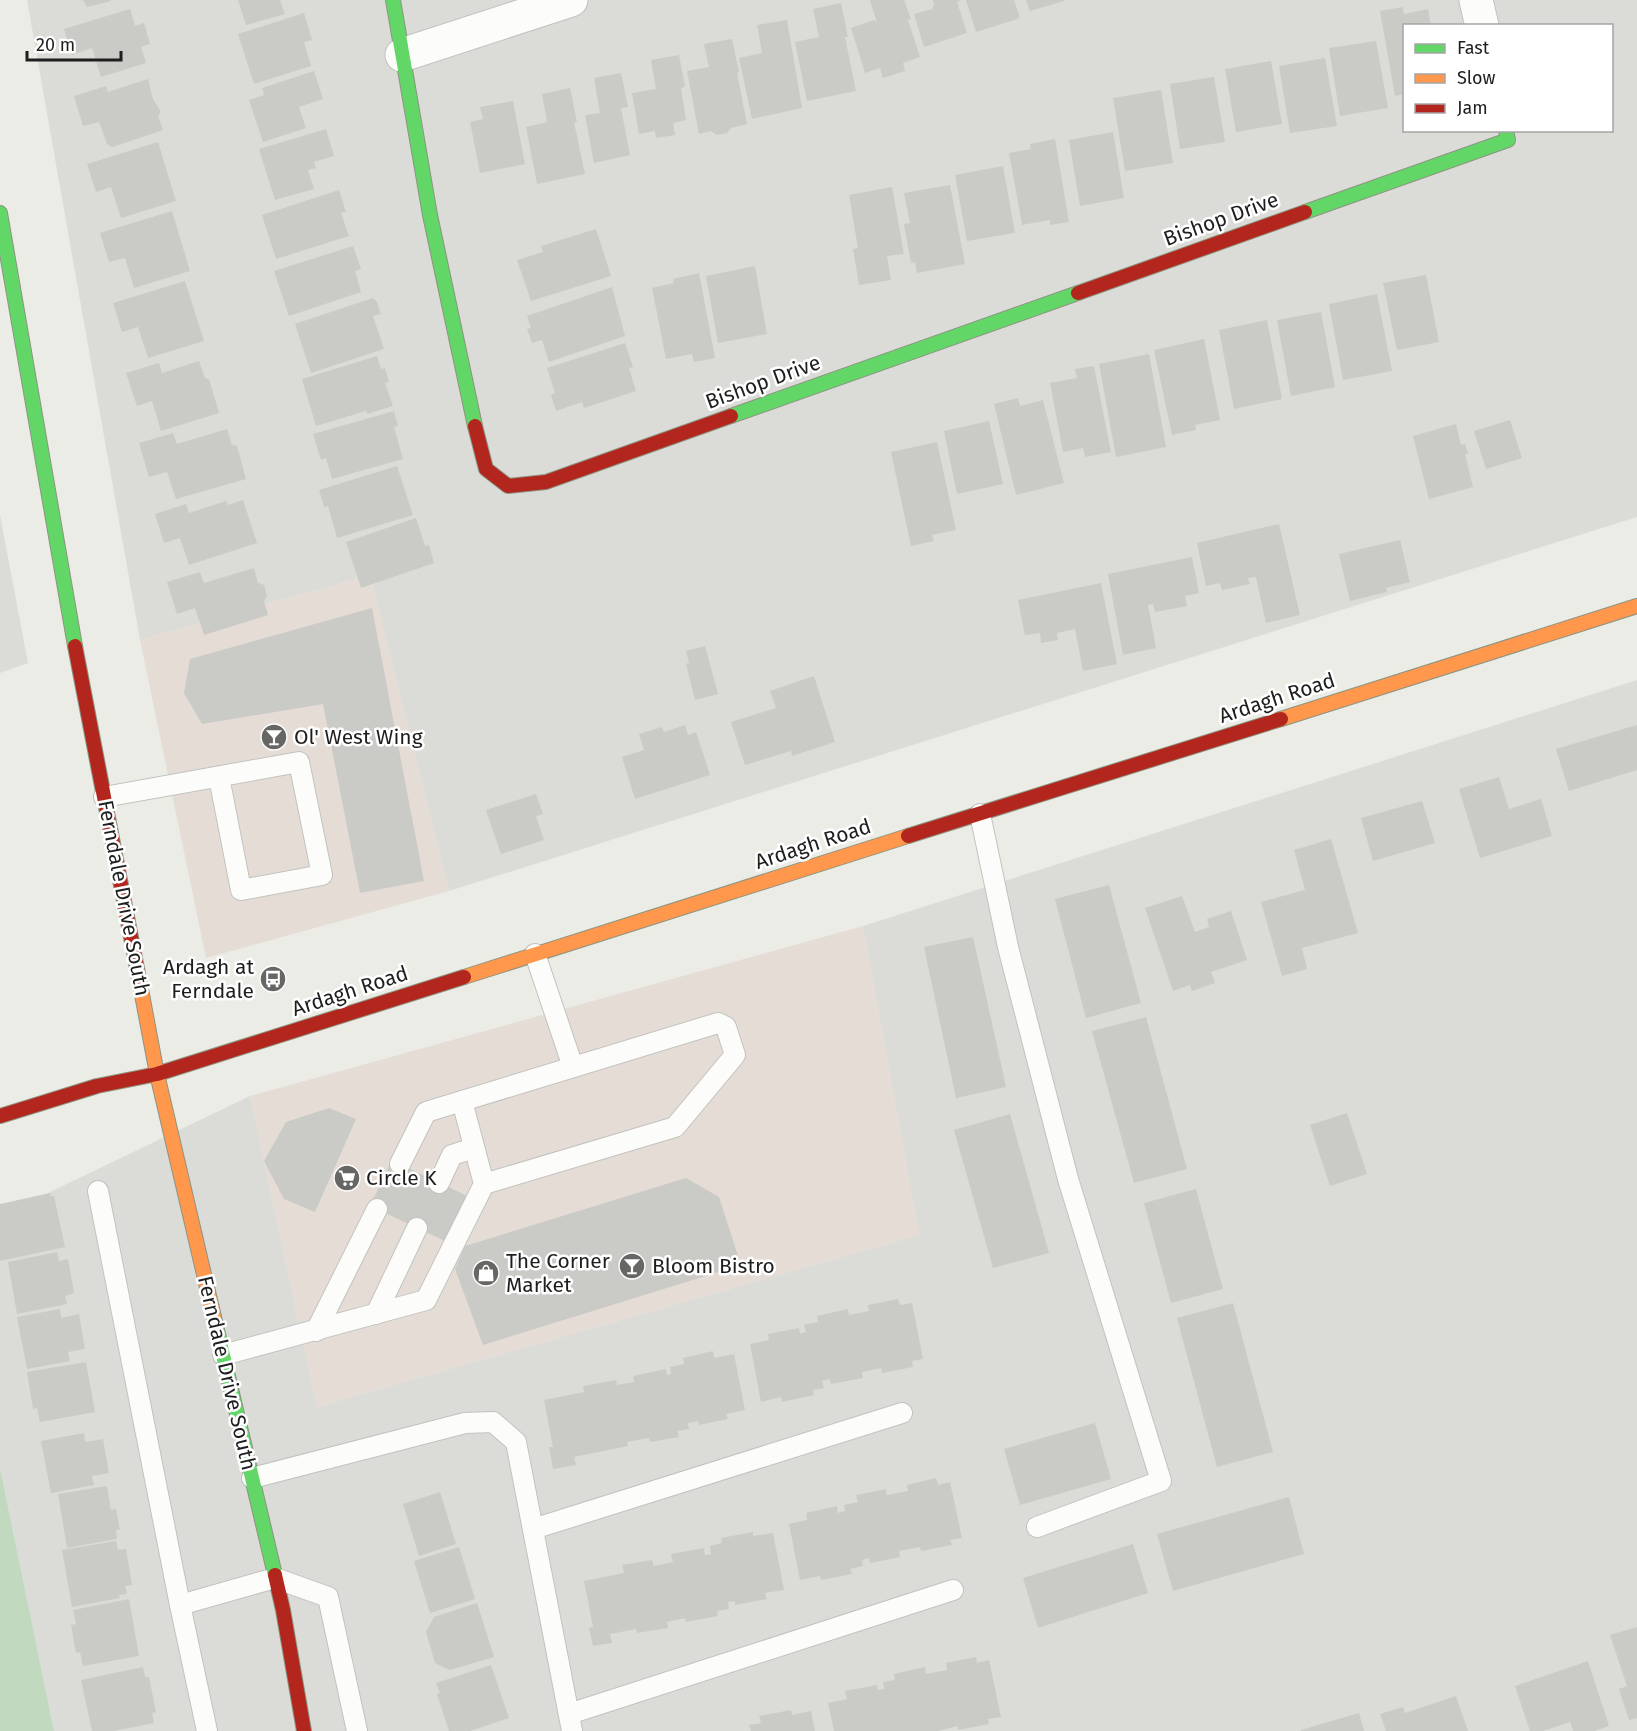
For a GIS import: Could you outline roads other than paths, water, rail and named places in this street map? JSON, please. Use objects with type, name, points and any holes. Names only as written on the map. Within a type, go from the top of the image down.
[{"type":"street","name":"Bishop Drive","points":[[393,0],[430,215],[477,437],[486,469],[508,486],[546,482],[1507,135]]},
{"type":"street","points":[[402,55],[572,0]]},
{"type":"street","points":[[1476,0],[1482,24]]},
{"type":"street","name":"Ferndale Drive South","points":[[0,213],[59,562],[157,1074],[283,1610],[304,1731]]},
{"type":"street","name":"Ardagh Road","points":[[0,1116],[97,1086],[157,1074],[1637,606]]},
{"type":"lane","points":[[104,796],[300,762],[322,875],[242,890],[219,777]]},
{"type":"lane","points":[[980,814],[1008,947],[1068,1179],[1161,1481],[1037,1527]]},
{"type":"lane","points":[[535,954],[573,1067]]},
{"type":"lane","points":[[400,1164],[426,1112],[718,1023],[726,1027],[735,1055],[675,1127],[484,1184]]},
{"type":"lane","points":[[223,1355],[426,1300],[484,1184],[462,1101]]},
{"type":"lane","points":[[439,1183],[452,1155],[474,1148]]},
{"type":"lane","points":[[98,1191],[207,1731]]},
{"type":"lane","points":[[316,1331],[377,1209]]},
{"type":"lane","points":[[376,1314],[417,1228]]},
{"type":"lane","points":[[533,1529],[902,1413]]},
{"type":"lane","points":[[252,1478],[465,1424],[493,1422],[516,1442],[571,1722],[953,1590]]},
{"type":"lane","points":[[180,1605],[275,1578],[328,1597],[357,1731]]},
{"type":"place","name":"Ol' West Wing","points":[[274,737]]},
{"type":"place","name":"Ardagh at Ferndale","points":[[273,979]]},
{"type":"place","name":"Circle K","points":[[347,1178]]},
{"type":"place","name":"Bloom Bistro","points":[[632,1266]]},
{"type":"place","name":"The Corner Market","points":[[486,1273]]}]
